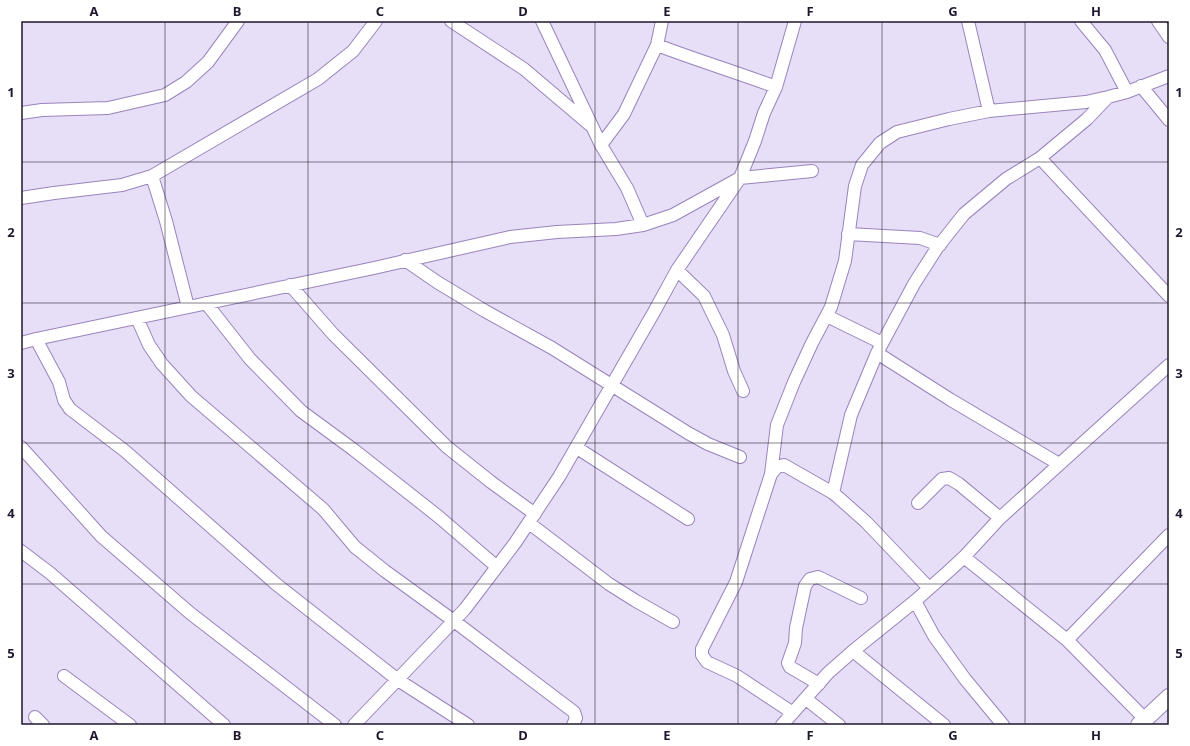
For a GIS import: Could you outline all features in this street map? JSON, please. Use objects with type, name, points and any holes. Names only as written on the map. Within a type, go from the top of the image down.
[{"type":"street","points":[[21,113],[42,110],[108,108],[165,95],[186,82],[208,62],[238,21]]},
{"type":"street","points":[[21,198],[54,192],[122,185],[152,176],[318,78],[353,51],[376,21]]},
{"type":"street","points":[[451,21],[524,69],[594,128]]},
{"type":"street","points":[[542,21],[601,145],[627,188],[643,225]]},
{"type":"street","points":[[601,145],[621,119],[657,45],[662,21]]},
{"type":"street","points":[[354,725],[454,621],[497,567],[532,519],[559,478],[677,270],[740,178],[755,141],[764,112],[776,87],[795,21]]},
{"type":"street","points":[[968,21],[989,111]]},
{"type":"street","points":[[1081,21],[1105,50],[1127,92]]},
{"type":"street","points":[[1158,21],[1169,37]]},
{"type":"street","points":[[657,45],[699,62],[738,73],[776,87]]},
{"type":"street","points":[[793,713],[737,676],[707,662],[702,655],[702,649],[736,582],[770,474],[778,425],[794,382],[831,307],[845,261],[855,186],[862,165],[880,143],[897,132],[989,111],[1086,102],[1127,92],[1169,76]]},
{"type":"street","points":[[1141,86],[1169,120]]},
{"type":"street","points":[[833,493],[851,415],[880,348],[914,284],[940,245],[964,214],[1006,179],[1040,158],[1087,119],[1108,97]]},
{"type":"street","points":[[1040,158],[1169,296]]},
{"type":"street","points":[[21,343],[510,237],[557,232],[616,229],[643,225],[673,215],[740,178],[812,172]]},
{"type":"street","points":[[152,176],[166,221],[188,307]]},
{"type":"street","points":[[848,234],[920,238],[940,245]]},
{"type":"street","points":[[405,260],[436,282],[552,348],[708,444],[740,457]]},
{"type":"street","points":[[677,270],[704,296],[723,335],[734,371],[743,391]]},
{"type":"street","points":[[290,285],[333,334],[447,447],[491,482],[609,584],[674,622]]},
{"type":"street","points":[[206,303],[250,359],[300,411],[354,450],[439,517],[497,567]]},
{"type":"street","points":[[827,316],[880,348],[951,400],[1059,464]]},
{"type":"street","points":[[137,318],[149,345],[162,364],[191,396],[322,509],[355,547],[574,712],[576,718],[572,725]]},
{"type":"street","points":[[36,339],[59,382],[64,400],[70,409],[125,451],[276,584],[398,680],[468,725]]},
{"type":"street","points":[[782,725],[828,674],[853,651],[915,601],[964,557],[1000,518],[1169,365]]},
{"type":"street","points":[[21,447],[101,536],[190,613],[335,725]]},
{"type":"street","points":[[577,448],[688,519]]},
{"type":"street","points":[[770,474],[777,467],[784,465],[833,493],[866,522],[929,588]]},
{"type":"street","points":[[918,503],[942,479],[949,478],[959,484],[1000,518]]},
{"type":"street","points":[[1067,640],[1169,535]]},
{"type":"street","points":[[21,551],[50,573],[224,725]]},
{"type":"street","points":[[964,557],[1067,640],[1142,722],[1169,697]]},
{"type":"street","points":[[819,684],[790,667],[788,663],[796,643],[796,628],[805,586],[810,578],[818,577],[861,598]]},
{"type":"street","points":[[915,601],[934,636],[965,679],[1001,724]]},
{"type":"street","points":[[853,651],[944,725]]},
{"type":"street","points":[[64,676],[130,725]]},
{"type":"street","points":[[806,699],[839,725]]}]
